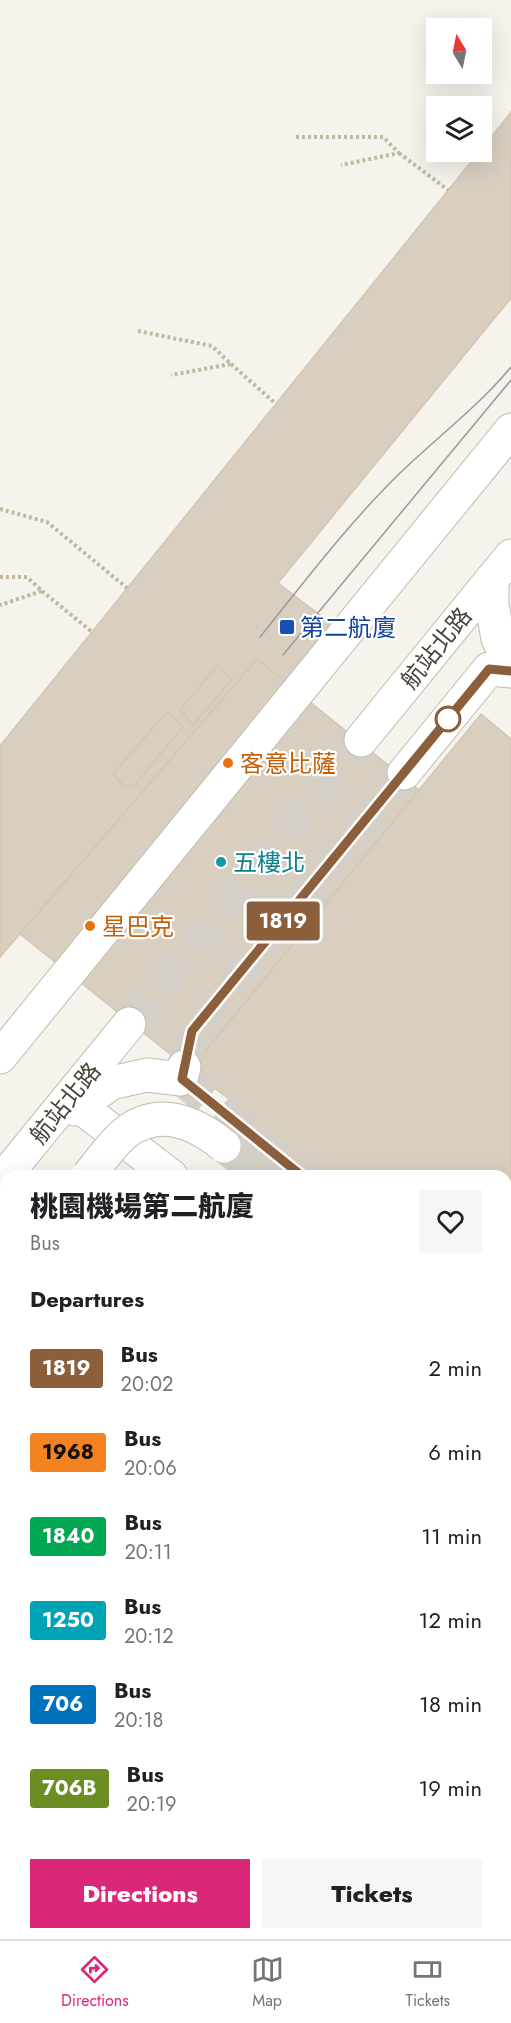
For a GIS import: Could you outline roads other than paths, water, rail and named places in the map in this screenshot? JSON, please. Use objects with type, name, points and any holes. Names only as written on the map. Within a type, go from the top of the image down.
[{"type":"street","points":[[0,1057],[511,430]]},
{"type":"street","points":[[501,567],[492,604],[498,639],[511,664]]},
{"type":"street","name":"航站北路","points":[[361,740],[501,567]]},
{"type":"street","points":[[404,773],[489,669],[511,671]]},
{"type":"street","name":"航站北路","points":[[10,1170],[129,1024]]},
{"type":"street","points":[[38,1136],[111,1083],[147,1075],[183,1073]]},
{"type":"street","points":[[79,1106],[156,1170]]},
{"type":"street","points":[[93,1170],[123,1134],[140,1123],[161,1118],[184,1122],[207,1132],[224,1146]]},
{"type":"tunnel","points":[[129,1024],[361,740]]},
{"type":"tunnel","points":[[184,1067],[192,1031],[404,773]]},
{"type":"tunnel","points":[[181,1079],[295,1170]]},
{"type":"tunnel","points":[[224,1146],[253,1170]]},
{"type":"tram line","points":[[260,637],[327,553],[380,493],[485,396],[511,367]]},
{"type":"tram line","points":[[283,655],[511,380]]},
{"type":"place","name":"第二航廈","points":[[287,627]]},
{"type":"place","name":"客意比薩","points":[[228,763]]},
{"type":"place","name":"五樓北","points":[[221,862]]},
{"type":"place","name":"星巴克","points":[[90,926]]}]
